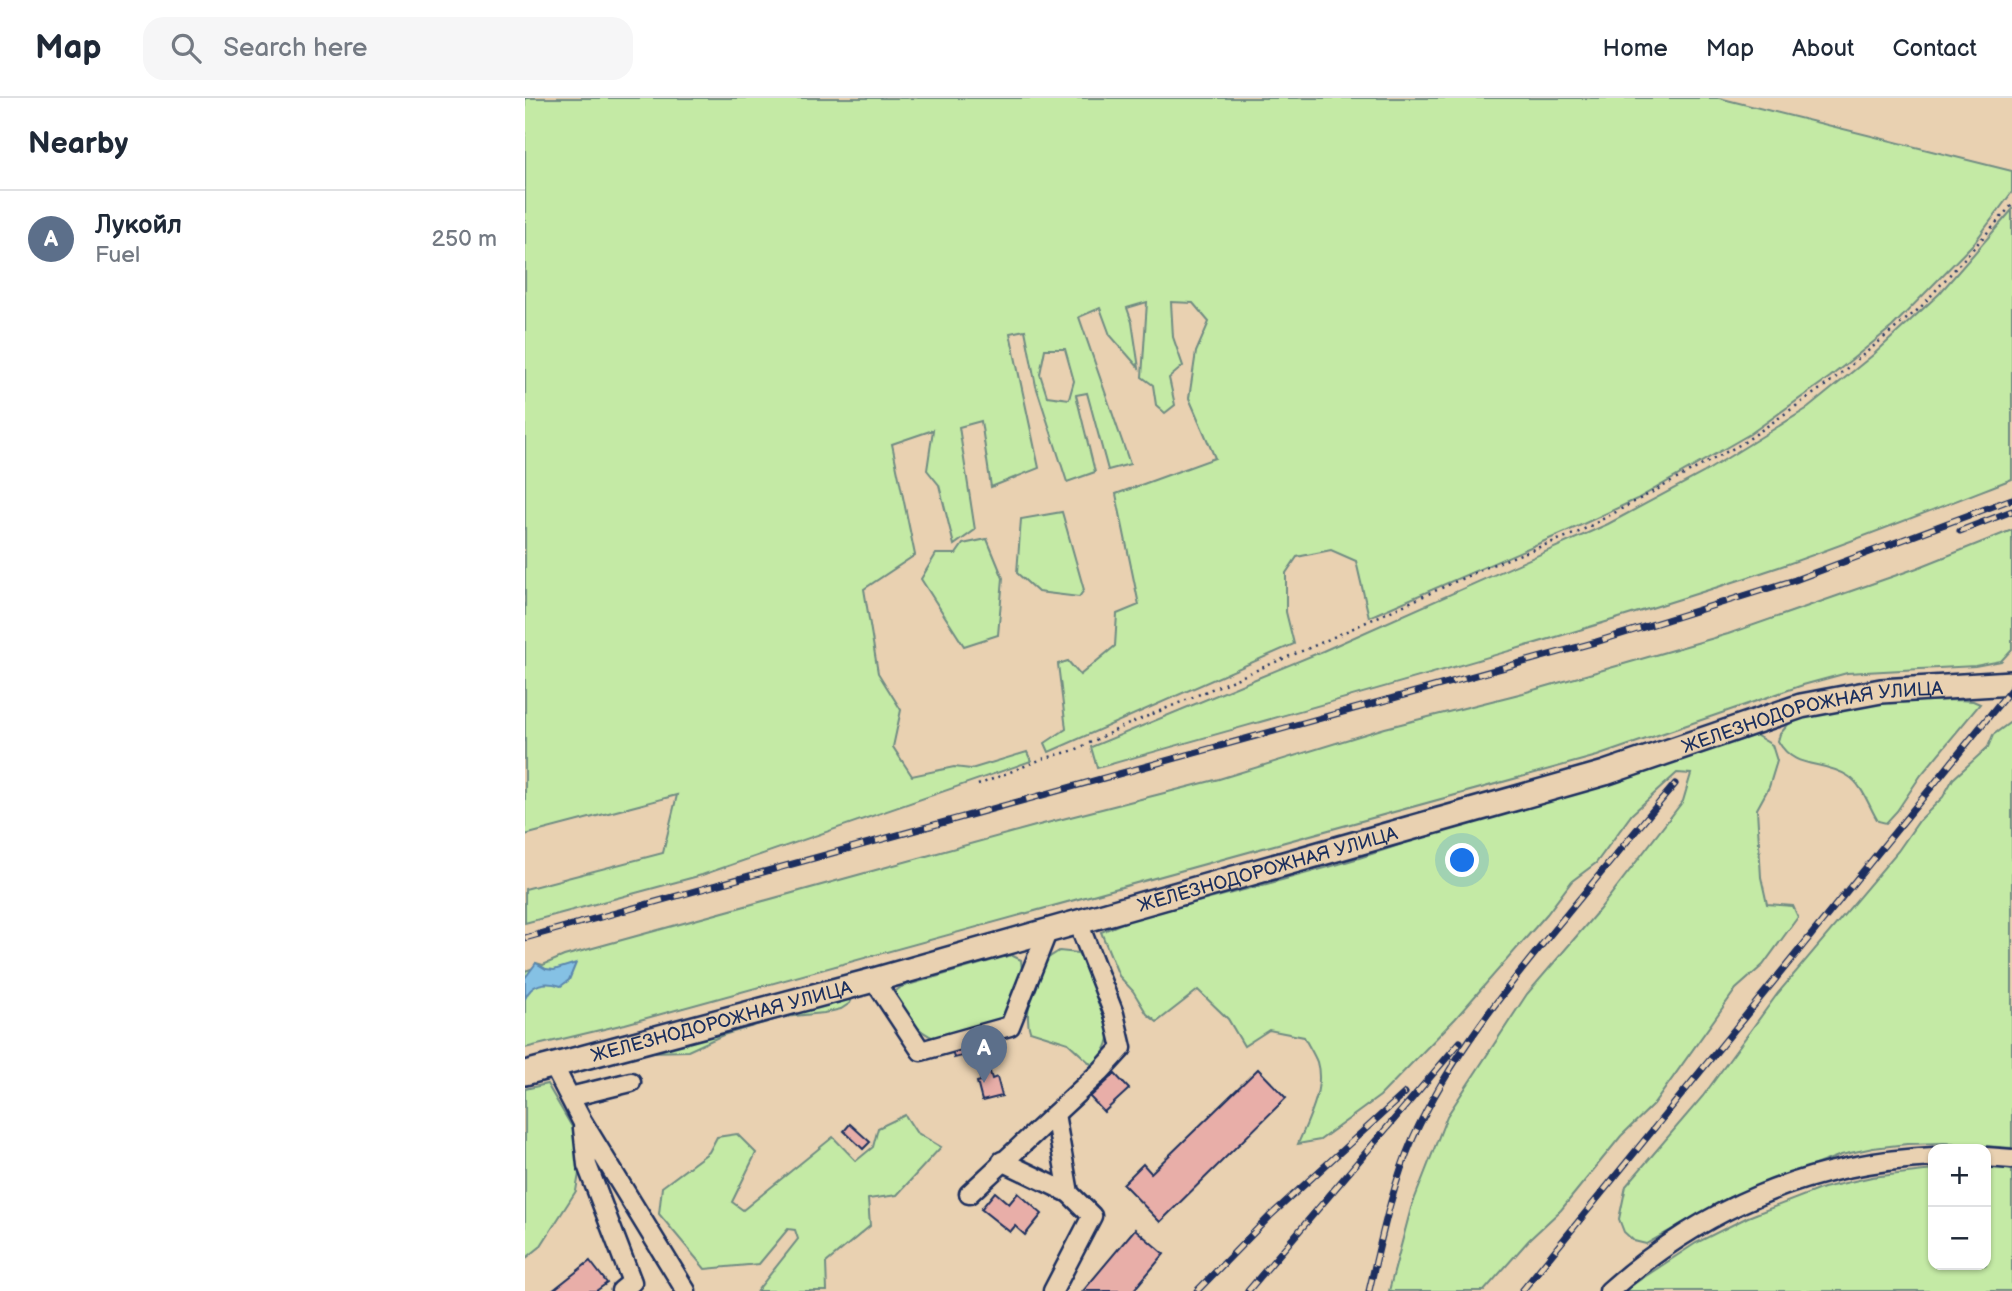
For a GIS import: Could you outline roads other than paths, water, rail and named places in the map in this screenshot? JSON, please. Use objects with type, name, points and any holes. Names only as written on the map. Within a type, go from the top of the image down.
[{"type":"main road","name":"ЖЕЛЕЗНОДОРОЖНАЯ УЛИЦА","points":[[525,1073],[874,980],[1605,774],[1801,706],[1881,691],[2012,682]]},
{"type":"street","points":[[969,1194],[1122,1048],[1114,1014],[1078,922]]},
{"type":"street","points":[[874,980],[921,1051],[1010,1026],[1048,930]]},
{"type":"street","points":[[553,1065],[582,1121],[686,1291]]},
{"type":"street","points":[[570,1097],[631,1082]]},
{"type":"street","points":[[1055,1114],[1069,1193]]},
{"type":"street","points":[[582,1121],[587,1165],[632,1282],[621,1291]]},
{"type":"street","points":[[1609,1291],[1675,1240],[1736,1204],[1767,1191],[1800,1179],[1863,1163],[1928,1157]]},
{"type":"street","points":[[1991,1157],[2012,1159]]},
{"type":"street","points":[[1002,1161],[1069,1193],[1092,1216],[1053,1291]]},
{"type":"water","points":[[536,963],[554,970],[576,963],[569,980],[561,986],[540,985],[531,990],[525,999],[525,978]]},
{"type":"railway","points":[[525,938],[1596,642],[1795,580],[2012,499]]},
{"type":"railway","points":[[1960,531],[2012,511]]},
{"type":"railway","points":[[1522,1291],[2012,688]]},
{"type":"railway","points":[[1369,1291],[1399,1175],[1413,1138],[1444,1079],[1521,971],[1675,784]]},
{"type":"railway","points":[[1248,1291],[1460,1042]]},
{"type":"railway","points":[[1197,1291],[1270,1216],[1405,1093]]},
{"type":"place","name":"Лукойл","points":[[984,1083]]}]
